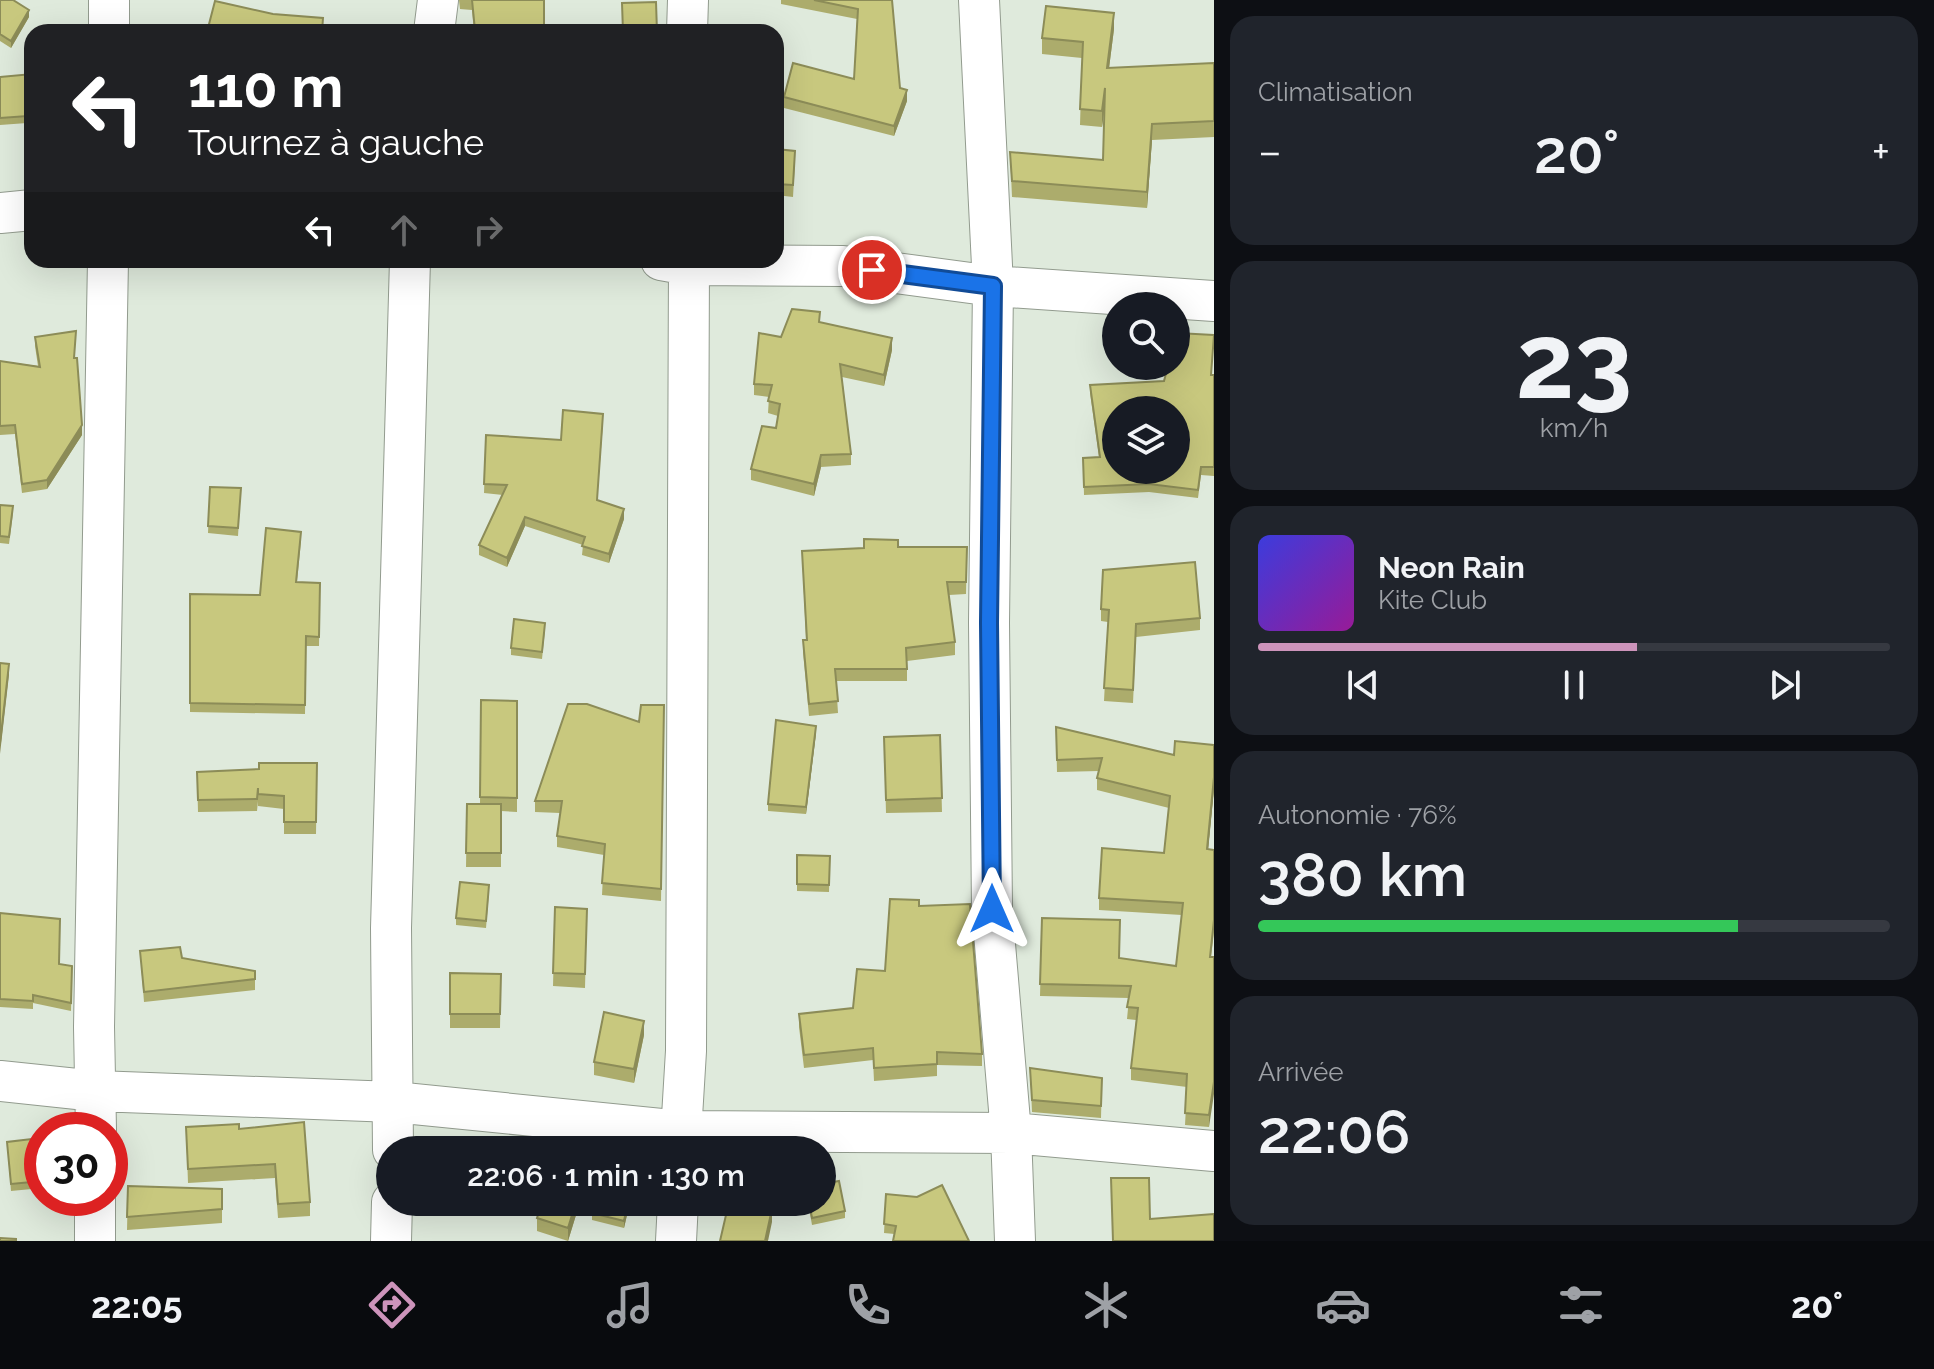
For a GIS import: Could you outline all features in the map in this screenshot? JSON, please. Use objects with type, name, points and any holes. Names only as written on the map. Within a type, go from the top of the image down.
[{"type":"street","points":[[109,0],[109,24]]},
{"type":"street","points":[[435,24],[438,0]]},
{"type":"street","points":[[687,24],[688,0]]},
{"type":"street","points":[[979,0],[993,286],[989,623],[992,909],[1011,1133],[1015,1241]]},
{"type":"street","points":[[0,213],[24,211]]},
{"type":"street","points":[[784,265],[843,266],[993,286],[1214,301]]},
{"type":"street","points":[[96,1111],[108,268]]},
{"type":"street","points":[[393,1136],[391,928],[410,268]]},
{"type":"street","points":[[679,268],[686,1051],[681,1136]]},
{"type":"street","points":[[0,1081],[96,1111],[394,1102],[651,1136]]},
{"type":"street","points":[[836,1137],[1011,1133],[1214,1151]]},
{"type":"street","points":[[95,1216],[95,1241]]},
{"type":"street","points":[[391,1241],[392,1216]]},
{"type":"street","points":[[676,1241],[677,1216]]},
{"type":"building","points":[[0,0],[13,0],[29,10],[11,41],[0,34]]},
{"type":"building","points":[[472,0],[544,0],[544,24],[474,24]]},
{"type":"building","points":[[814,0],[892,0],[900,88],[907,90],[894,126],[784,97],[793,63],[854,79],[858,9]]},
{"type":"building","points":[[215,1],[273,14],[323,18],[323,24],[209,24]]},
{"type":"building","points":[[656,2],[657,24],[623,24],[622,3]]},
{"type":"building","points":[[1046,6],[1114,13],[1107,68],[1214,63],[1214,121],[1152,124],[1147,192],[1012,181],[1010,152],[1103,160],[1105,88],[1102,111],[1080,109],[1083,42],[1042,38]]},
{"type":"building","points":[[24,75],[24,116],[0,118],[0,77]]},
{"type":"building","points":[[784,150],[795,151],[793,185],[784,184]]},
{"type":"building","points":[[792,309],[820,312],[819,322],[892,338],[884,375],[840,364],[851,454],[821,455],[814,484],[751,469],[762,426],[776,428],[780,404],[768,401],[772,385],[754,384],[759,333],[781,337]]},
{"type":"building","points":[[76,331],[74,358],[77,358],[82,425],[47,480],[22,484],[15,425],[0,426],[0,361],[40,367],[35,337]]},
{"type":"building","points":[[1190,334],[1214,335],[1211,375],[1214,375],[1214,467],[1201,467],[1198,490],[1149,484],[1084,487],[1083,458],[1100,457],[1090,385],[1190,380]]},
{"type":"building","points":[[563,410],[603,414],[597,500],[624,509],[609,554],[582,546],[585,537],[525,517],[507,558],[479,545],[507,485],[484,484],[486,435],[561,440]]},
{"type":"building","points":[[210,487],[241,488],[238,528],[208,526]]},
{"type":"building","points":[[0,505],[13,506],[9,537],[0,536]]},
{"type":"building","points":[[266,528],[301,532],[296,582],[320,583],[319,637],[306,636],[305,705],[190,703],[190,594],[260,595]]},
{"type":"building","points":[[864,539],[898,540],[898,547],[967,547],[966,582],[947,582],[955,642],[906,648],[907,669],[835,669],[838,701],[809,704],[803,640],[807,640],[802,551],[864,548]]},
{"type":"building","points":[[1195,562],[1200,618],[1136,624],[1133,690],[1104,688],[1109,610],[1101,609],[1103,570]]},
{"type":"building","points":[[514,619],[545,623],[542,652],[511,648]]},
{"type":"building","points":[[0,663],[9,664],[0,743]]},
{"type":"building","points":[[481,700],[517,701],[517,798],[480,797]]},
{"type":"building","points":[[568,704],[587,704],[639,722],[641,705],[664,705],[661,889],[602,883],[605,844],[557,836],[562,801],[535,801]]},
{"type":"building","points":[[776,720],[816,726],[806,807],[768,804]]},
{"type":"building","points":[[1056,727],[1174,755],[1175,741],[1214,745],[1207,849],[1214,850],[1214,920],[1210,957],[1214,957],[1214,1082],[1209,1115],[1185,1113],[1187,1074],[1131,1068],[1138,1008],[1127,1007],[1131,986],[1040,984],[1042,918],[1120,920],[1119,958],[1176,966],[1183,903],[1099,898],[1102,848],[1164,853],[1170,796],[1097,778],[1102,758],[1057,760]]},
{"type":"building","points":[[940,735],[942,798],[886,800],[884,737]]},
{"type":"building","points":[[259,763],[317,763],[316,822],[284,822],[284,796],[258,794],[258,788],[257,799],[198,800],[197,772],[259,769]]},
{"type":"building","points":[[467,804],[501,804],[501,853],[466,853]]},
{"type":"building","points":[[797,855],[830,856],[829,885],[797,884]]},
{"type":"building","points":[[460,882],[489,885],[486,921],[456,918]]},
{"type":"building","points":[[890,899],[919,900],[919,906],[970,904],[982,1054],[937,1052],[937,1064],[874,1068],[873,1048],[804,1055],[799,1014],[853,1008],[857,969],[885,971]]},
{"type":"building","points":[[555,907],[587,909],[585,974],[553,973]]},
{"type":"building","points":[[0,913],[60,919],[59,964],[72,966],[71,1003],[33,995],[33,1001],[0,999]]},
{"type":"building","points":[[180,947],[182,958],[255,971],[255,979],[144,992],[140,951]]},
{"type":"building","points":[[450,973],[501,974],[500,1014],[450,1014]]},
{"type":"building","points":[[604,1012],[644,1021],[634,1069],[594,1062]]},
{"type":"building","points":[[1030,1068],[1102,1078],[1101,1106],[1032,1100]]},
{"type":"building","points":[[304,1122],[310,1202],[278,1204],[275,1164],[188,1169],[186,1127],[239,1124],[239,1129]]},
{"type":"building","points":[[24,1140],[24,1183],[11,1184],[7,1142]]},
{"type":"building","points":[[1111,1178],[1149,1178],[1150,1219],[1214,1214],[1214,1241],[1113,1241]]},
{"type":"building","points":[[839,1181],[845,1211],[836,1213],[836,1182]]},
{"type":"building","points":[[942,1185],[969,1241],[893,1241],[896,1226],[884,1224],[886,1194],[917,1197]]},
{"type":"building","points":[[128,1186],[222,1189],[222,1209],[127,1217]]},
{"type":"building","points":[[538,1216],[572,1216],[568,1228]]},
{"type":"building","points":[[604,1216],[625,1216],[624,1221]]},
{"type":"building","points":[[726,1216],[770,1216],[765,1241],[720,1241]]},
{"type":"route","points":[[872,270],[993,286],[989,623],[992,909]]}]
